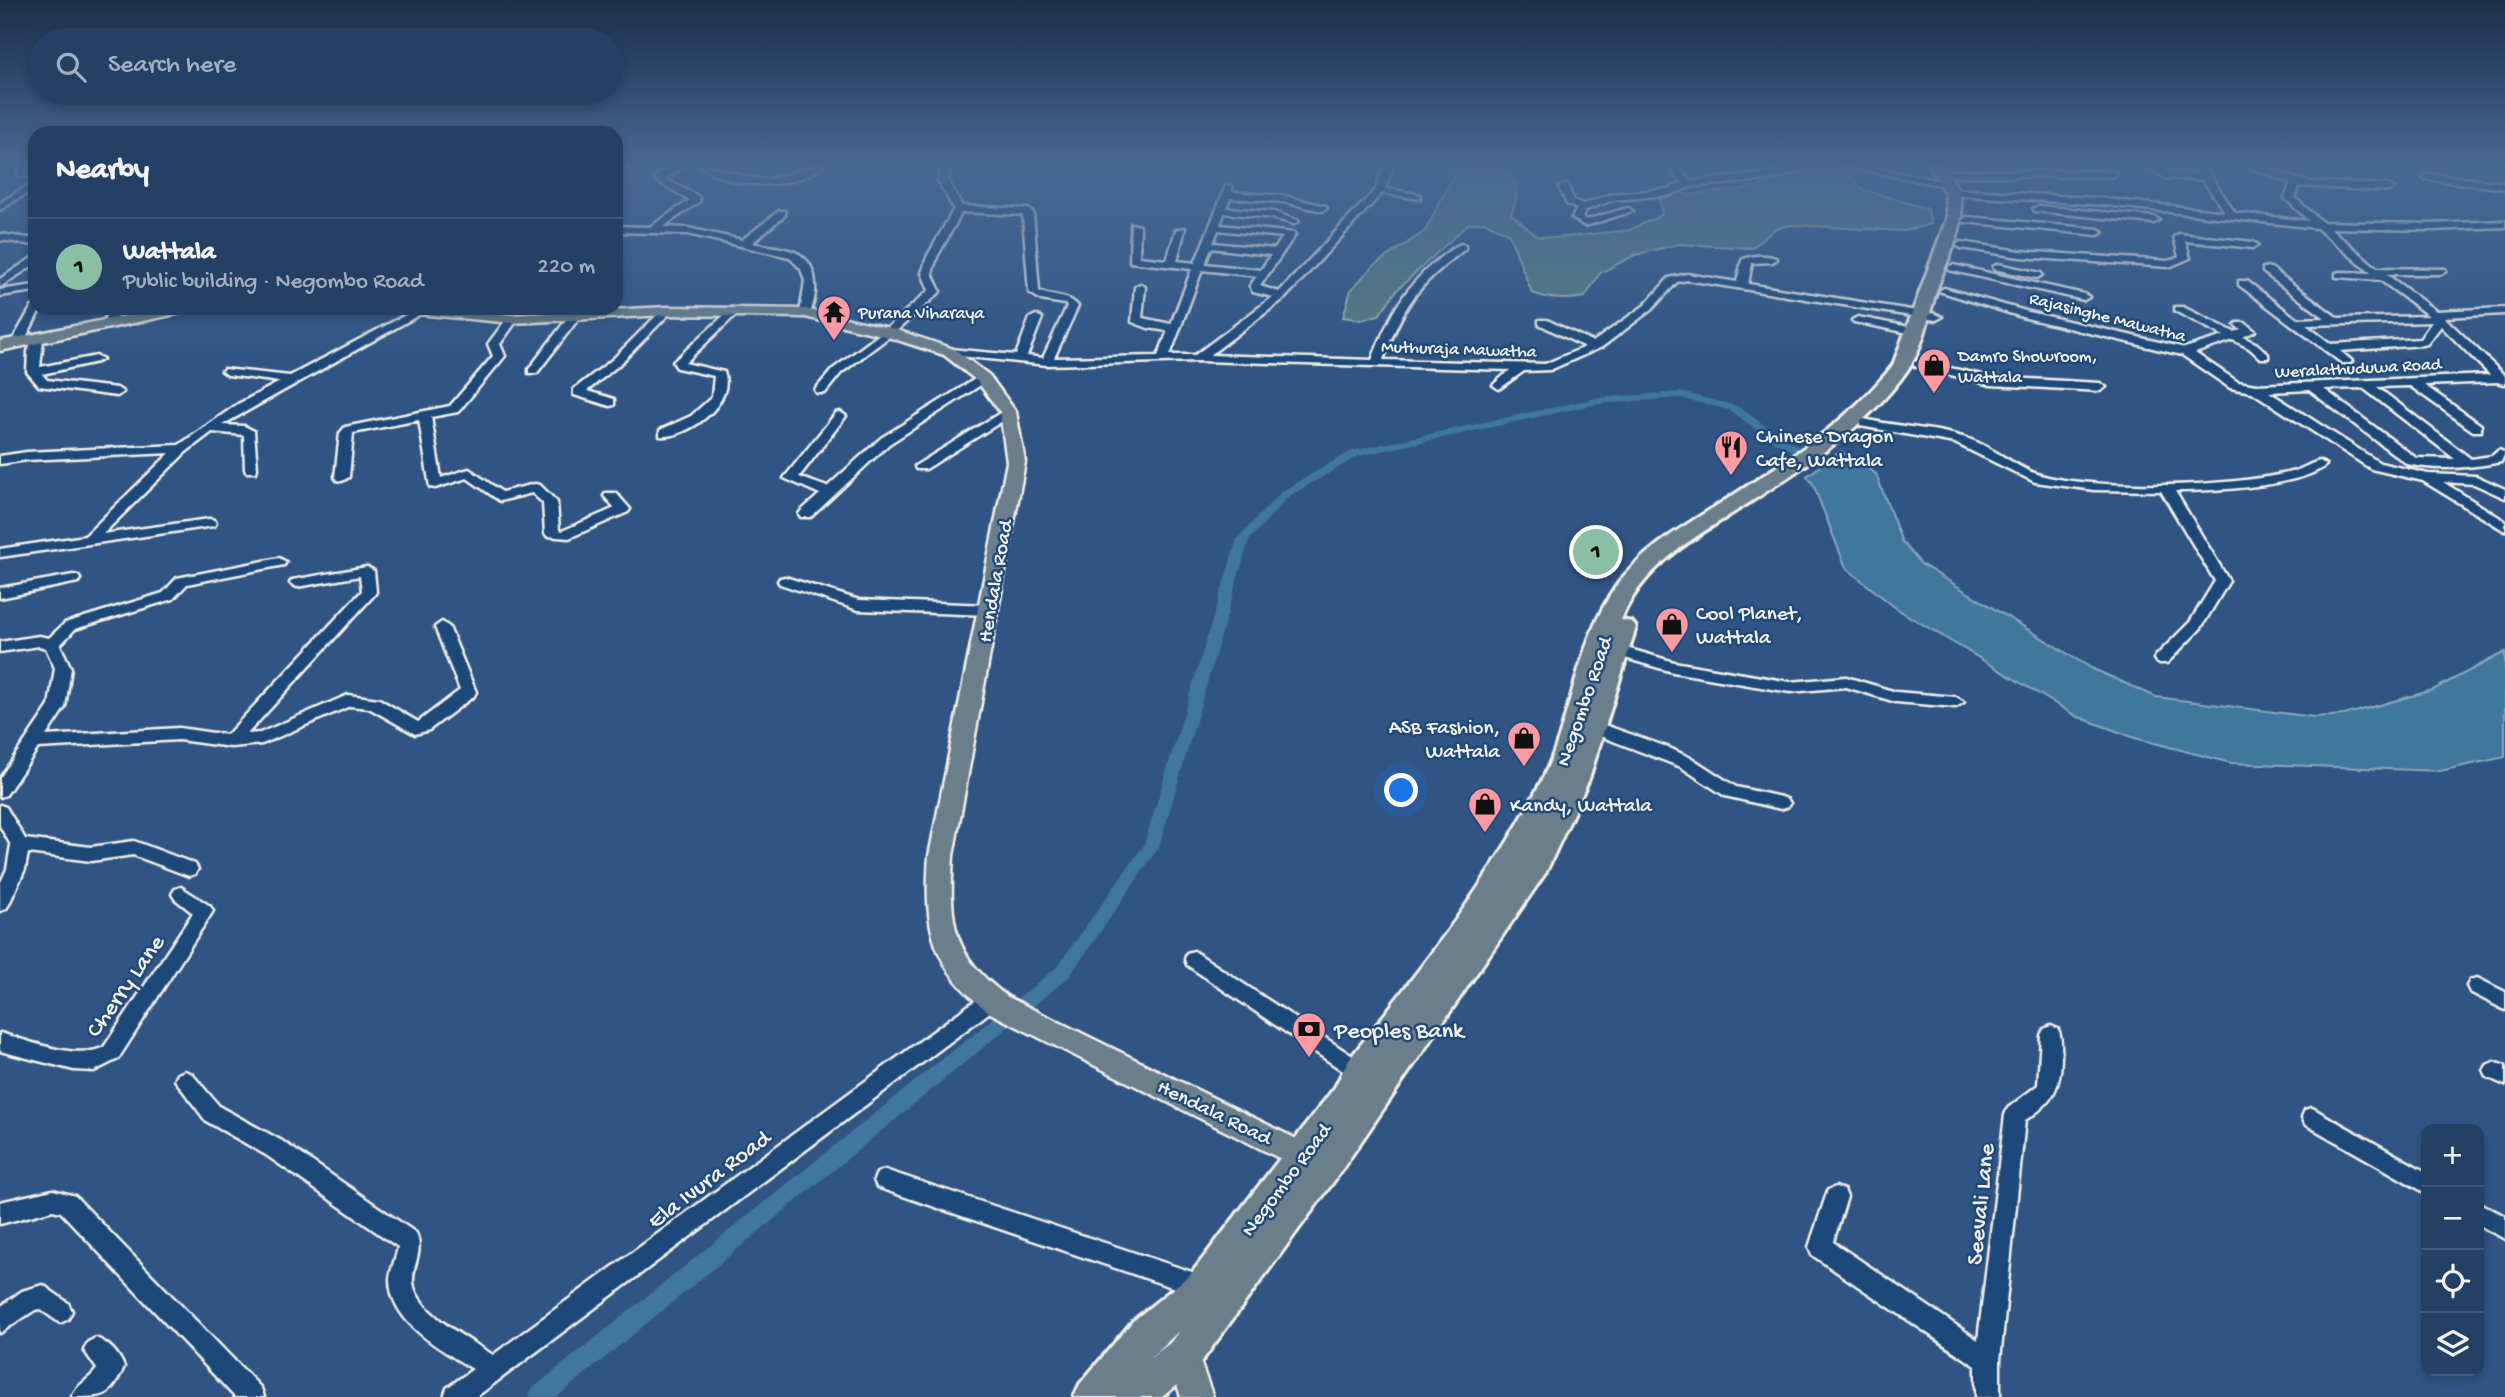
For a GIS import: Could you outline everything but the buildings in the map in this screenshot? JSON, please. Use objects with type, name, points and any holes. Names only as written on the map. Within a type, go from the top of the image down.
[{"type":"highway","name":"Negombo Road","points":[[1834,438],[1864,423],[1902,388],[1918,364],[1928,315],[1952,231]]},
{"type":"highway","name":"Negombo Road","points":[[1137,1397],[1152,1380],[1183,1356],[1314,1161],[1359,1071],[1463,935],[1523,845],[1559,772],[1608,648],[1635,603],[1657,573],[1834,438],[1901,366],[1914,331],[1944,291],[1957,257],[1956,231]]},
{"type":"highway","name":"Negombo Road","points":[[1093,1397],[1146,1334],[1204,1287],[1314,1161],[1482,946],[1536,864],[1576,779],[1593,727],[1608,648]]},
{"type":"main road","name":"Hendala Road","points":[[623,314],[736,310],[805,313],[889,332],[949,352],[983,378],[1008,412],[1016,462],[941,856],[937,904],[947,950],[965,979],[995,1003],[1314,1161]]},
{"type":"main road","name":"Hendala Road","points":[[472,315],[512,319],[613,315]]},
{"type":"main road","points":[[0,346],[112,316]]},
{"type":"main road","points":[[1183,1356],[1197,1397]]},
{"type":"street","points":[[693,231],[793,255],[803,263],[813,284],[805,313]]},
{"type":"street","points":[[745,243],[760,231]]},
{"type":"street","points":[[821,390],[837,371],[889,332],[935,291],[927,273],[947,231]]},
{"type":"street","points":[[1029,231],[1034,292],[1045,298],[1068,301],[1073,306],[1047,362]]},
{"type":"street","points":[[1135,231],[1132,258],[1261,273]]},
{"type":"street","points":[[1171,263],[1181,231]]},
{"type":"street","points":[[1163,358],[1212,231]]},
{"type":"street","points":[[1258,231],[1288,234],[1255,286],[1257,290],[1281,296]]},
{"type":"street","points":[[1198,358],[1281,296],[1342,231]]},
{"type":"street","points":[[2326,231],[2437,317],[2501,380]]},
{"type":"street","points":[[0,237],[28,241]]},
{"type":"street","points":[[1957,257],[2020,254],[2169,264],[2185,258],[2179,237],[2252,245]]},
{"type":"street","points":[[1207,245],[1278,252]]},
{"type":"street","points":[[1376,363],[1398,305],[1408,290],[1461,247]]},
{"type":"street","points":[[1957,257],[2037,275]]},
{"type":"street","points":[[1957,257],[2084,298]]},
{"type":"street","points":[[1742,286],[1747,260],[1772,260]]},
{"type":"street","points":[[0,284],[28,265]]},
{"type":"street","points":[[2267,270],[2333,319]]},
{"type":"street","points":[[2340,275],[2441,271]]},
{"type":"street","name":"Muthuraja Mawatha","points":[[949,352],[1047,362],[1198,358],[1546,368],[1563,363],[1592,346],[1658,301],[1673,280],[1687,277],[1928,315]]},
{"type":"street","points":[[2243,283],[2346,361]]},
{"type":"street","points":[[1140,287],[1136,320],[1149,325],[1175,328]]},
{"type":"street","points":[[0,293],[28,289]]},
{"type":"street","name":"Rajasinghe Mawatha","points":[[1944,291],[2026,315],[2186,352],[2234,385],[2256,389]]},
{"type":"street","points":[[2179,309],[2264,356]]},
{"type":"street","points":[[664,433],[704,416],[715,404],[720,374],[681,366],[679,362],[736,310]]},
{"type":"street","points":[[610,402],[579,392],[617,361],[667,311]]},
{"type":"street","points":[[2294,323],[2333,319],[2437,317],[2505,311]]},
{"type":"street","points":[[17,343],[32,315]]},
{"type":"street","points":[[89,540],[182,449],[209,428],[290,380],[423,315]]},
{"type":"street","points":[[2326,348],[2423,342],[2437,317]]},
{"type":"street","points":[[533,371],[573,318]]},
{"type":"street","points":[[1020,359],[1036,318]]},
{"type":"street","points":[[342,477],[349,430],[456,407],[499,356],[494,344],[512,319]]},
{"type":"street","points":[[1858,320],[1914,331]]},
{"type":"street","points":[[1542,321],[1592,346]]},
{"type":"street","points":[[2186,352],[2249,331],[2241,325]]},
{"type":"street","points":[[37,338],[32,357],[33,372],[43,383],[117,392]]},
{"type":"street","points":[[33,372],[97,359]]},
{"type":"street","points":[[1918,364],[1991,381],[2100,387]]},
{"type":"street","points":[[1499,385],[1520,369]]},
{"type":"street","points":[[228,371],[290,380]]},
{"type":"street","points":[[806,514],[885,440],[983,378]]},
{"type":"street","name":"Weralathuduwa Road","points":[[2256,389],[2501,380]]},
{"type":"street","points":[[2414,383],[2477,428]]},
{"type":"street","points":[[2310,385],[2412,461],[2425,464],[2469,463],[2496,459],[2499,454]]},
{"type":"street","points":[[2367,385],[2469,463]]},
{"type":"street","name":"Weralathuduwa Road","points":[[2256,389],[2376,466],[2427,478],[2505,527]]},
{"type":"street","points":[[921,466],[1008,412]]},
{"type":"street","points":[[425,415],[435,484],[469,473],[500,497],[535,488],[550,502],[552,533],[556,535],[564,535],[622,509],[611,496]]},
{"type":"street","points":[[830,492],[791,478],[840,416]]},
{"type":"street","points":[[1864,423],[1960,440],[1979,447],[2034,478],[2049,482],[2109,488],[2219,486],[2291,475],[2320,465]]},
{"type":"street","points":[[209,428],[244,430],[250,434],[251,469]]},
{"type":"street","points":[[0,460],[27,456],[182,449]]},
{"type":"street","points":[[2427,478],[2476,480],[2505,494]]},
{"type":"street","points":[[2162,659],[2196,625],[2222,581],[2166,488]]},
{"type":"street","points":[[0,552],[209,523]]},
{"type":"street","points":[[52,644],[70,626],[168,596],[182,581],[279,562]]},
{"type":"street","points":[[231,741],[369,592],[367,571],[297,583]]},
{"type":"street","points":[[0,593],[73,579]]},
{"type":"street","points":[[785,581],[858,605],[989,610]]},
{"type":"street","points":[[35,742],[179,734],[231,741],[262,738],[348,700],[373,703],[406,726],[423,726],[468,692],[442,627]]},
{"type":"street","points":[[0,647],[39,641],[52,644]]},
{"type":"street","points":[[0,790],[57,707],[63,668],[52,644]]},
{"type":"street","points":[[1608,648],[1674,667],[1790,687],[1846,682],[1896,697],[1956,702]]},
{"type":"street","points":[[1593,727],[1687,763],[1731,792],[1781,803]]},
{"type":"street","points":[[0,811],[20,845]]},
{"type":"street","points":[[20,845],[91,854],[134,848],[189,869]]},
{"type":"street","points":[[0,904],[8,870],[20,845]]},
{"type":"street","name":"Cherry Lane","points":[[0,1042],[74,1061],[94,1062],[111,1053],[204,911],[181,894]]},
{"type":"street","points":[[1194,959],[1359,1071]]},
{"type":"street","points":[[2477,986],[2505,1002]]},
{"type":"street","name":"Ela Ivura Road","points":[[456,1397],[995,1003]]},
{"type":"street","name":"Seevali Lane","points":[[1989,1397],[1988,1360],[2015,1115],[2042,1100],[2049,1089],[2051,1035]]},
{"type":"street","points":[[185,1080],[213,1115],[274,1148],[408,1241],[410,1248],[401,1279],[404,1296],[414,1312],[494,1369]]},
{"type":"street","points":[[2312,1117],[2421,1180]]},
{"type":"street","points":[[885,1180],[1204,1287]]},
{"type":"street","points":[[1836,1197],[1820,1247],[1988,1360]]},
{"type":"street","points":[[0,1213],[53,1200],[67,1203],[253,1397]]},
{"type":"street","points":[[2484,1216],[2505,1228]]},
{"type":"street","points":[[0,1321],[30,1299],[43,1297],[60,1311]]},
{"type":"street","points":[[84,1397],[101,1385],[112,1367],[96,1350]]},
{"type":"green space","points":[[1425,231],[1460,231],[1397,290],[1379,315],[1361,320],[1343,317],[1351,290],[1373,266]]},
{"type":"green space","points":[[1503,231],[1531,231],[1537,236],[1556,238],[1618,231],[1772,231],[1752,248],[1678,244],[1635,255],[1600,273],[1585,297],[1565,299],[1532,293],[1509,234]]},
{"type":"water","points":[[1841,451],[1876,474],[1902,542],[1921,564],[2091,668],[2156,697],[2314,717],[2344,715],[2433,690],[2505,652],[2505,757],[2440,771],[2231,763],[2135,738],[2076,716],[1897,609],[1846,568],[1813,484],[1807,476]]},
{"type":"waterway","points":[[540,1397],[1063,972],[1151,847],[1243,539],[1285,494],[1355,453],[1597,401],[1680,395],[1733,408],[1777,439],[1839,472]]},
{"type":"place","name":"Purana Viharaya","points":[[834,342]]},
{"type":"place","name":"Damro Showroom, Wattala","points":[[1934,395]]},
{"type":"place","name":"Chinese Dragon Cafe, Wattala","points":[[1731,477]]},
{"type":"place","name":"Wattala","points":[[1596,552]]},
{"type":"place","name":"Cool Planet, Wattala","points":[[1672,654]]},
{"type":"place","name":"ASB Fashion, Wattala","points":[[1524,768]]},
{"type":"place","name":"Kandy, Wattala","points":[[1485,834]]},
{"type":"place","name":"Peoples Bank","points":[[1309,1059]]}]
